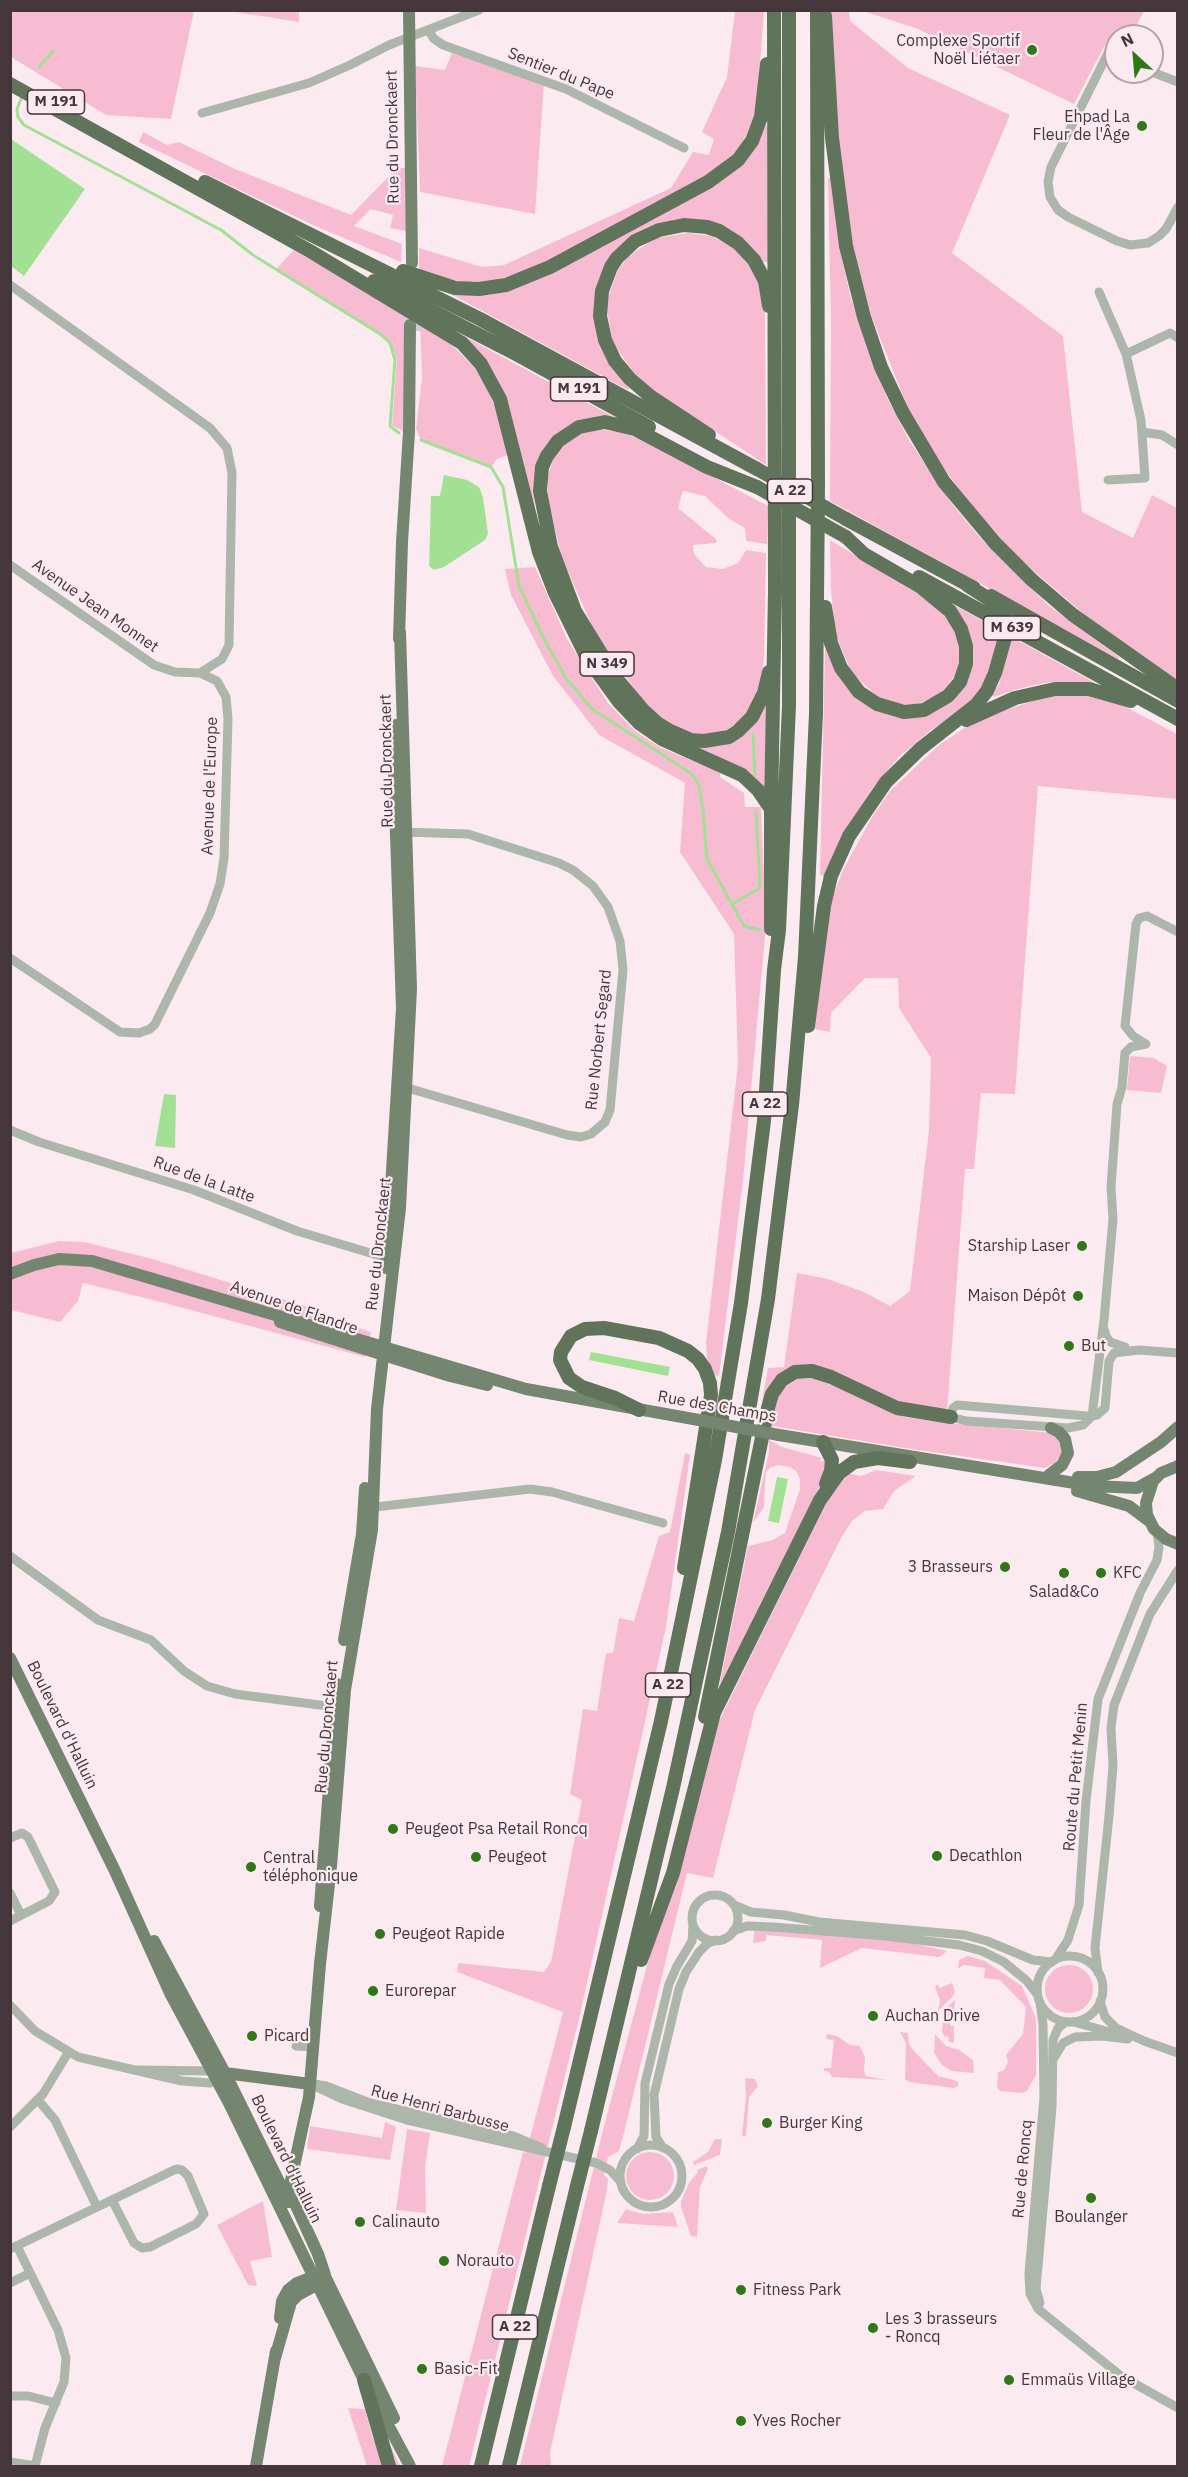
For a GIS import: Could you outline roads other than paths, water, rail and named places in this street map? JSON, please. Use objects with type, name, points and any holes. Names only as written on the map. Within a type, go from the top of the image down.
[{"type":"highway","name":"A 22","points":[[481,2466],[660,1721],[714,1460],[741,1303],[764,1121],[774,970],[779,930],[788,717],[789,10]]},
{"type":"highway","name":"A 22","points":[[509,2466],[686,1731],[728,1532],[768,1299],[792,1105],[805,957],[811,845],[818,549],[817,10]]},
{"type":"highway","points":[[825,10],[832,138],[846,246],[864,317],[881,367],[903,413],[944,482],[995,543],[1032,580],[1073,615],[1178,689]]},
{"type":"highway","points":[[774,14],[776,434],[771,919],[774,970]]},
{"type":"highway","points":[[266,213],[441,284],[479,289],[520,281],[708,182],[738,160],[752,141],[761,117],[769,28],[774,14]]},
{"type":"highway","name":"M 191","points":[[10,75],[128,142],[480,319],[846,519]]},
{"type":"highway","name":"M 191","points":[[10,84],[310,251],[410,298],[846,537]]},
{"type":"highway","points":[[757,469],[641,389],[621,370],[609,351],[601,329],[602,291],[617,258],[635,242],[671,226],[701,226],[728,236],[738,243],[754,261],[765,281],[768,297],[776,434]]},
{"type":"highway","points":[[310,251],[451,335],[462,343],[481,364],[505,412],[532,528],[548,574],[562,609],[587,658],[619,702],[639,723],[662,739],[742,775],[759,790],[771,809]]},
{"type":"highway","name":"N 349","points":[[757,487],[707,467],[635,429],[605,422],[579,427],[558,441],[542,467],[540,491],[551,547],[567,592],[587,632],[616,678],[643,710],[657,723],[681,736],[704,741],[718,740],[738,731],[752,717],[764,693],[768,678],[775,592]]},
{"type":"highway","name":"M 639","points":[[846,519],[1000,600],[1178,702]]},
{"type":"highway","points":[[818,549],[824,575],[829,635],[845,674],[860,692],[884,707],[904,712],[930,708],[953,692],[963,676],[966,653],[961,629],[942,603],[909,580],[870,558],[846,537]]},
{"type":"highway","name":"M 639","points":[[846,537],[1174,717]]},
{"type":"highway","points":[[792,1105],[805,1057],[819,929],[831,876],[852,830],[876,793],[900,767],[976,705],[987,691],[995,673],[1005,640],[1006,625],[996,604],[968,585]]},
{"type":"highway","points":[[938,735],[1006,701],[1066,688],[1105,692],[1174,717]]},
{"type":"highway","points":[[639,1410],[615,1398],[582,1387],[569,1378],[560,1360],[561,1352],[571,1336],[585,1329],[604,1328],[666,1341],[688,1351],[698,1359],[710,1383],[711,1395],[680,1594],[665,1668],[660,1721]]},
{"type":"highway","points":[[694,1788],[702,1732],[768,1408],[775,1388],[791,1373],[812,1371],[831,1377],[897,1408],[951,1417]]},
{"type":"highway","points":[[618,2020],[668,1890],[718,1702],[820,1500],[831,1471],[830,1454],[822,1442]]},
{"type":"highway","points":[[820,1500],[839,1473],[854,1462],[878,1458],[910,1462]]},
{"type":"highway","points":[[364,2380],[388,2466]]},
{"type":"main road","name":"Rue du Dronckaert","points":[[409,10],[412,263]]},
{"type":"main road","name":"Rue du Dronckaert","points":[[318,2279],[318,2254],[290,2192],[308,2107],[345,1690],[370,1539],[369,1418],[399,1229],[403,1086],[401,832],[394,745],[413,328]]},
{"type":"main road","name":"Rue du Dronckaert","points":[[380,1349],[403,1086]]},
{"type":"main road","name":"Avenue de Flandre","points":[[10,1274],[50,1261],[78,1259],[203,1294],[380,1349]]},
{"type":"main road","name":"Rue des Champs","points":[[380,1349],[462,1379],[498,1387],[540,1392],[888,1454],[927,1458],[1080,1484],[1132,1489],[1141,1487],[1176,1465]]},
{"type":"main road","points":[[1020,1474],[1084,1477],[1116,1472],[1161,1442],[1178,1427]]},
{"type":"main road","points":[[1049,1474],[1062,1465],[1068,1453],[1065,1439],[1051,1428]]},
{"type":"main road","name":"Rue des Champs","points":[[888,1454],[910,1462],[1101,1496],[1133,1508],[1149,1521]]},
{"type":"main road","points":[[1157,1477],[1150,1486],[1146,1498],[1149,1521],[1157,1532],[1178,1544]]},
{"type":"main road","name":"Rue du Dronckaert","points":[[320,1964],[320,1902],[335,1707],[369,1508]]},
{"type":"main road","name":"Boulevard d'Halluin","points":[[10,1658],[115,1871],[160,1971],[218,2075],[318,2279],[364,2380],[410,2466]]},
{"type":"main road","name":"Rue Henri Barbusse","points":[[218,2075],[310,2084]]},
{"type":"main road","points":[[256,2466],[283,2298],[290,2288],[318,2279]]},
{"type":"main road","name":"Boulevard d'Halluin","points":[[318,2279],[419,2466]]},
{"type":"street","points":[[202,113],[303,85],[408,38],[478,10]]},
{"type":"street","name":"Sentier du Pape","points":[[429,30],[433,38],[443,45],[566,89],[684,148]]},
{"type":"street","points":[[1104,70],[1049,172],[1050,197],[1055,206],[1068,217],[1117,241],[1130,244],[1148,243],[1159,236],[1166,229],[1178,207]]},
{"type":"street","points":[[10,285],[210,428],[227,448],[232,473],[229,645],[222,659],[200,673]]},
{"type":"street","points":[[1099,292],[1126,354],[1142,432],[1146,478],[1108,480]]},
{"type":"street","points":[[1126,354],[1170,333],[1178,338]]},
{"type":"street","points":[[1142,432],[1162,435],[1178,445]]},
{"type":"street","name":"Avenue Jean Monnet","points":[[10,565],[154,665],[175,672],[200,673]]},
{"type":"street","name":"Avenue de l'Europe","points":[[10,958],[120,1032],[139,1033],[150,1029],[155,1024],[212,909],[223,867],[228,719],[226,697],[217,681],[200,673]]},
{"type":"street","name":"Rue Norbert Segard","points":[[401,832],[468,834],[559,863],[573,870],[593,886],[608,907],[620,942],[623,970],[610,1110],[605,1122],[596,1131],[580,1137],[567,1135],[403,1086]]},
{"type":"street","points":[[1092,1416],[1104,1327],[1113,1212],[1111,1187],[1117,1107],[1122,1087],[1125,1053],[1131,1047],[1146,1044],[1133,1036],[1125,1026],[1137,921],[1141,916],[1147,916],[1178,932]]},
{"type":"street","name":"Rue de la Latte","points":[[10,1130],[39,1142],[194,1190],[297,1231],[387,1258]]},
{"type":"street","points":[[1104,1327],[1106,1336],[1113,1344],[1139,1350]]},
{"type":"street","points":[[1092,1416],[957,1406],[953,1408],[951,1417],[966,1421],[1051,1428],[1079,1427],[1105,1408],[1109,1361],[1112,1355],[1120,1350],[1178,1353]]},
{"type":"street","points":[[369,1508],[530,1489],[552,1492],[663,1523]]},
{"type":"street","name":"Route du Petit Menin","points":[[1053,1961],[1068,1940],[1078,1905],[1086,1801],[1098,1699],[1140,1593],[1157,1560],[1159,1547],[1157,1532]]},
{"type":"street","points":[[10,1556],[98,1620],[151,1640],[184,1671],[207,1686],[235,1694],[335,1707]]},
{"type":"street","name":"Route du Petit Menin","points":[[1098,1973],[1095,1948],[1113,1766],[1114,1705],[1150,1614],[1178,1570]]},
{"type":"street","points":[[10,1838],[22,1833],[28,1837],[55,1892],[50,1901],[10,1921]]},
{"type":"street","points":[[10,1893],[21,1915]]},
{"type":"street","points":[[734,1905],[738,1919],[733,1931],[726,1938],[704,1946],[686,1972],[679,1989],[654,2095],[656,2137],[663,2148],[674,2156],[681,2171],[680,2187],[670,2200],[655,2207],[639,2205],[627,2195],[621,2182],[621,2170],[626,2158],[637,2149],[644,2136],[645,2083],[669,1984],[692,1941],[693,1909],[705,1897],[720,1895],[748,1911],[819,1922],[972,1936],[1033,1960],[1053,1961],[1065,1957],[1078,1958],[1089,1963],[1098,1973],[1102,1989],[1100,2001],[1103,2013],[1112,2025],[1144,2041],[1178,2053]]},
{"type":"street","points":[[693,1924],[702,1936],[716,1940]]},
{"type":"street","points":[[733,1931],[747,1926],[780,1927],[886,1936],[968,1947],[990,1954],[1028,1981],[1048,2014],[1128,2039]]},
{"type":"street","points":[[1039,1998],[1040,1976],[1053,1961]]},
{"type":"street","name":"Rue de Roncq","points":[[1039,1998],[1044,2097],[1029,2288],[1035,2306],[1121,2376],[1178,2408]]},
{"type":"street","points":[[1070,2022],[1091,2014],[1100,2001]]},
{"type":"street","name":"Rue Henri Barbusse","points":[[10,2005],[35,2031],[68,2053],[81,2058],[136,2070],[218,2075]]},
{"type":"street","name":"Rue de Roncq","points":[[1059,2325],[1041,2305],[1036,2289],[1052,2107],[1054,2035],[1061,2025],[1070,2022]]},
{"type":"street","points":[[1053,2063],[1060,2047],[1075,2037],[1108,2036],[1144,2041]]},
{"type":"street","points":[[296,2046],[312,2047]]},
{"type":"street","points":[[10,2127],[38,2100],[68,2053]]},
{"type":"street","name":"Rue Henri Barbusse","points":[[310,2084],[326,2086],[370,2103],[513,2136],[564,2156],[596,2163],[610,2163],[626,2158]]},
{"type":"street","points":[[38,2100],[55,2120],[97,2207]]},
{"type":"street","points":[[637,2149],[650,2146],[663,2148]]},
{"type":"street","name":"Rue Henri Barbusse","points":[[596,2163],[610,2170],[621,2182]]},
{"type":"street","points":[[10,2462],[36,2466],[45,2428],[65,2376],[65,2350],[58,2330],[30,2273],[14,2247],[174,2170],[179,2169],[188,2176],[204,2214],[196,2224],[150,2247],[142,2248],[134,2244],[112,2200]]},
{"type":"street","points":[[10,2283],[30,2273]]},
{"type":"street","points":[[10,2396],[28,2396],[56,2403]]},
{"type":"waterway","points":[[39,67],[53,51]]},
{"type":"waterway","points":[[21,99],[17,109],[18,117],[24,125],[221,230],[253,255],[380,334],[390,343],[395,360],[390,426],[399,433]]},
{"type":"waterway","points":[[421,440],[491,467],[503,487],[519,586],[544,639],[566,678],[592,709],[692,774],[699,785],[707,859],[744,926],[760,930]]},
{"type":"waterway","points":[[753,734],[755,775]]},
{"type":"waterway","points":[[732,904],[760,888],[756,812]]},
{"type":"tunnel","points":[[415,306],[416,331]]},
{"type":"place","name":"Complexe Sportif Noël Liétaer","points":[[1032,50]]},
{"type":"place","name":"Ehpad La Fleur de l'Âge","points":[[1142,126]]},
{"type":"place","name":"Starship Laser","points":[[1082,1246]]},
{"type":"place","name":"Maison Dépôt","points":[[1078,1296]]},
{"type":"place","name":"But","points":[[1069,1346]]},
{"type":"place","name":"3 Brasseurs","points":[[1005,1567]]},
{"type":"place","name":"Salad&Co","points":[[1064,1573]]},
{"type":"place","name":"KFC","points":[[1101,1573]]},
{"type":"place","name":"Peugeot Psa Retail Roncq","points":[[393,1829]]},
{"type":"place","name":"Decathlon","points":[[937,1856]]},
{"type":"place","name":"Peugeot","points":[[476,1857]]},
{"type":"place","name":"Central téléphonique","points":[[251,1867]]},
{"type":"place","name":"Peugeot Rapide","points":[[380,1934]]},
{"type":"place","name":"Eurorepar","points":[[373,1991]]},
{"type":"place","name":"Auchan Drive","points":[[873,2016]]},
{"type":"place","name":"Picard","points":[[252,2036]]},
{"type":"place","name":"Burger King","points":[[767,2123]]},
{"type":"place","name":"Boulanger","points":[[1091,2198]]},
{"type":"place","name":"Calinauto","points":[[360,2222]]},
{"type":"place","name":"Norauto","points":[[444,2261]]},
{"type":"place","name":"Fitness Park","points":[[741,2290]]},
{"type":"place","name":"Les 3 brasseurs - Roncq","points":[[873,2328]]},
{"type":"place","name":"Basic-Fit","points":[[422,2369]]},
{"type":"place","name":"Emmaüs Village","points":[[1009,2380]]},
{"type":"place","name":"Yves Rocher","points":[[741,2421]]}]
